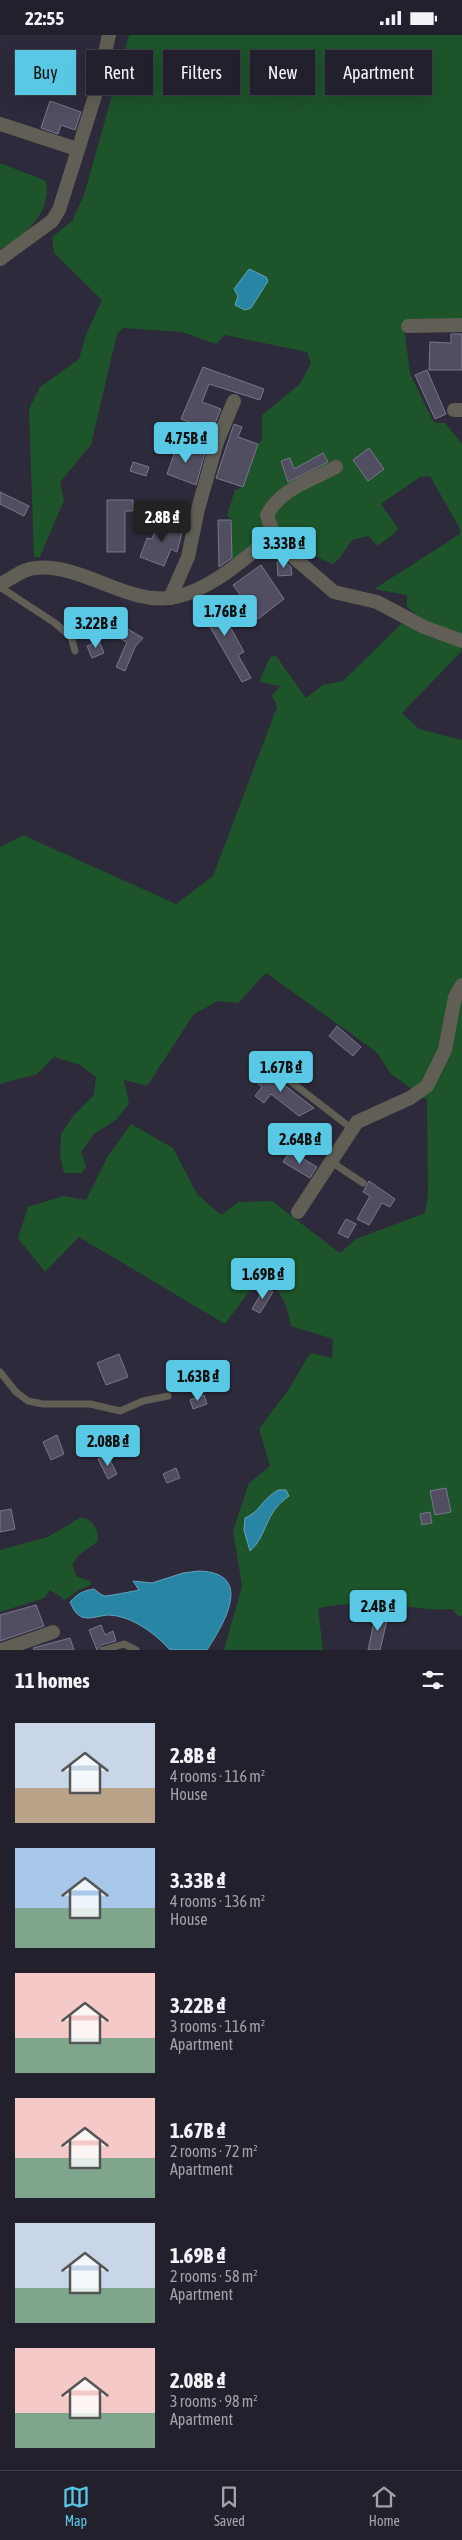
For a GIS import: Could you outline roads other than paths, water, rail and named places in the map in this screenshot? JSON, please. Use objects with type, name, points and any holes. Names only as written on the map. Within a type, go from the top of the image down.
[{"type":"street","points":[[0,259],[52,221],[59,210],[95,96],[109,35]]},
{"type":"street","points":[[0,124],[77,149]]},
{"type":"street","points":[[408,326],[462,325]]},
{"type":"street","points":[[170,598],[188,557],[198,509],[212,461],[234,401]]},
{"type":"street","points":[[336,467],[282,495],[267,515],[274,537],[286,552],[334,592],[377,602],[424,627],[462,641]]},
{"type":"street","points":[[0,585],[34,568],[56,569],[74,571],[132,593],[170,598],[199,588],[229,570],[274,537]]},
{"type":"street","points":[[298,1212],[351,1128],[366,1116],[420,1093],[427,1086],[445,1050],[455,997],[462,985]]},
{"type":"street","points":[[1,1650],[53,1633]]},
{"type":"lane","points":[[0,585],[55,623],[71,637],[75,651]]},
{"type":"lane","points":[[280,1074],[351,1128]]},
{"type":"lane","points":[[330,1160],[363,1183]]},
{"type":"lane","points":[[0,1372],[16,1392],[28,1401],[43,1404],[90,1404],[120,1411],[143,1401],[168,1396]]},
{"type":"lane","points":[[103,1650],[124,1644],[136,1650]]},
{"type":"water","points":[[249,269],[266,277],[268,281],[251,308],[245,310],[235,305],[238,296],[234,289]]},
{"type":"water","points":[[278,1490],[286,1490],[289,1496],[270,1517],[256,1545],[250,1551],[244,1530],[245,1518]]},
{"type":"water","points":[[199,1571],[216,1574],[226,1580],[230,1589],[227,1613],[207,1650],[170,1650],[151,1632],[135,1622],[109,1615],[82,1617],[76,1613],[70,1602],[78,1594],[94,1589],[105,1596],[139,1590],[133,1581],[152,1583],[183,1573]]}]
